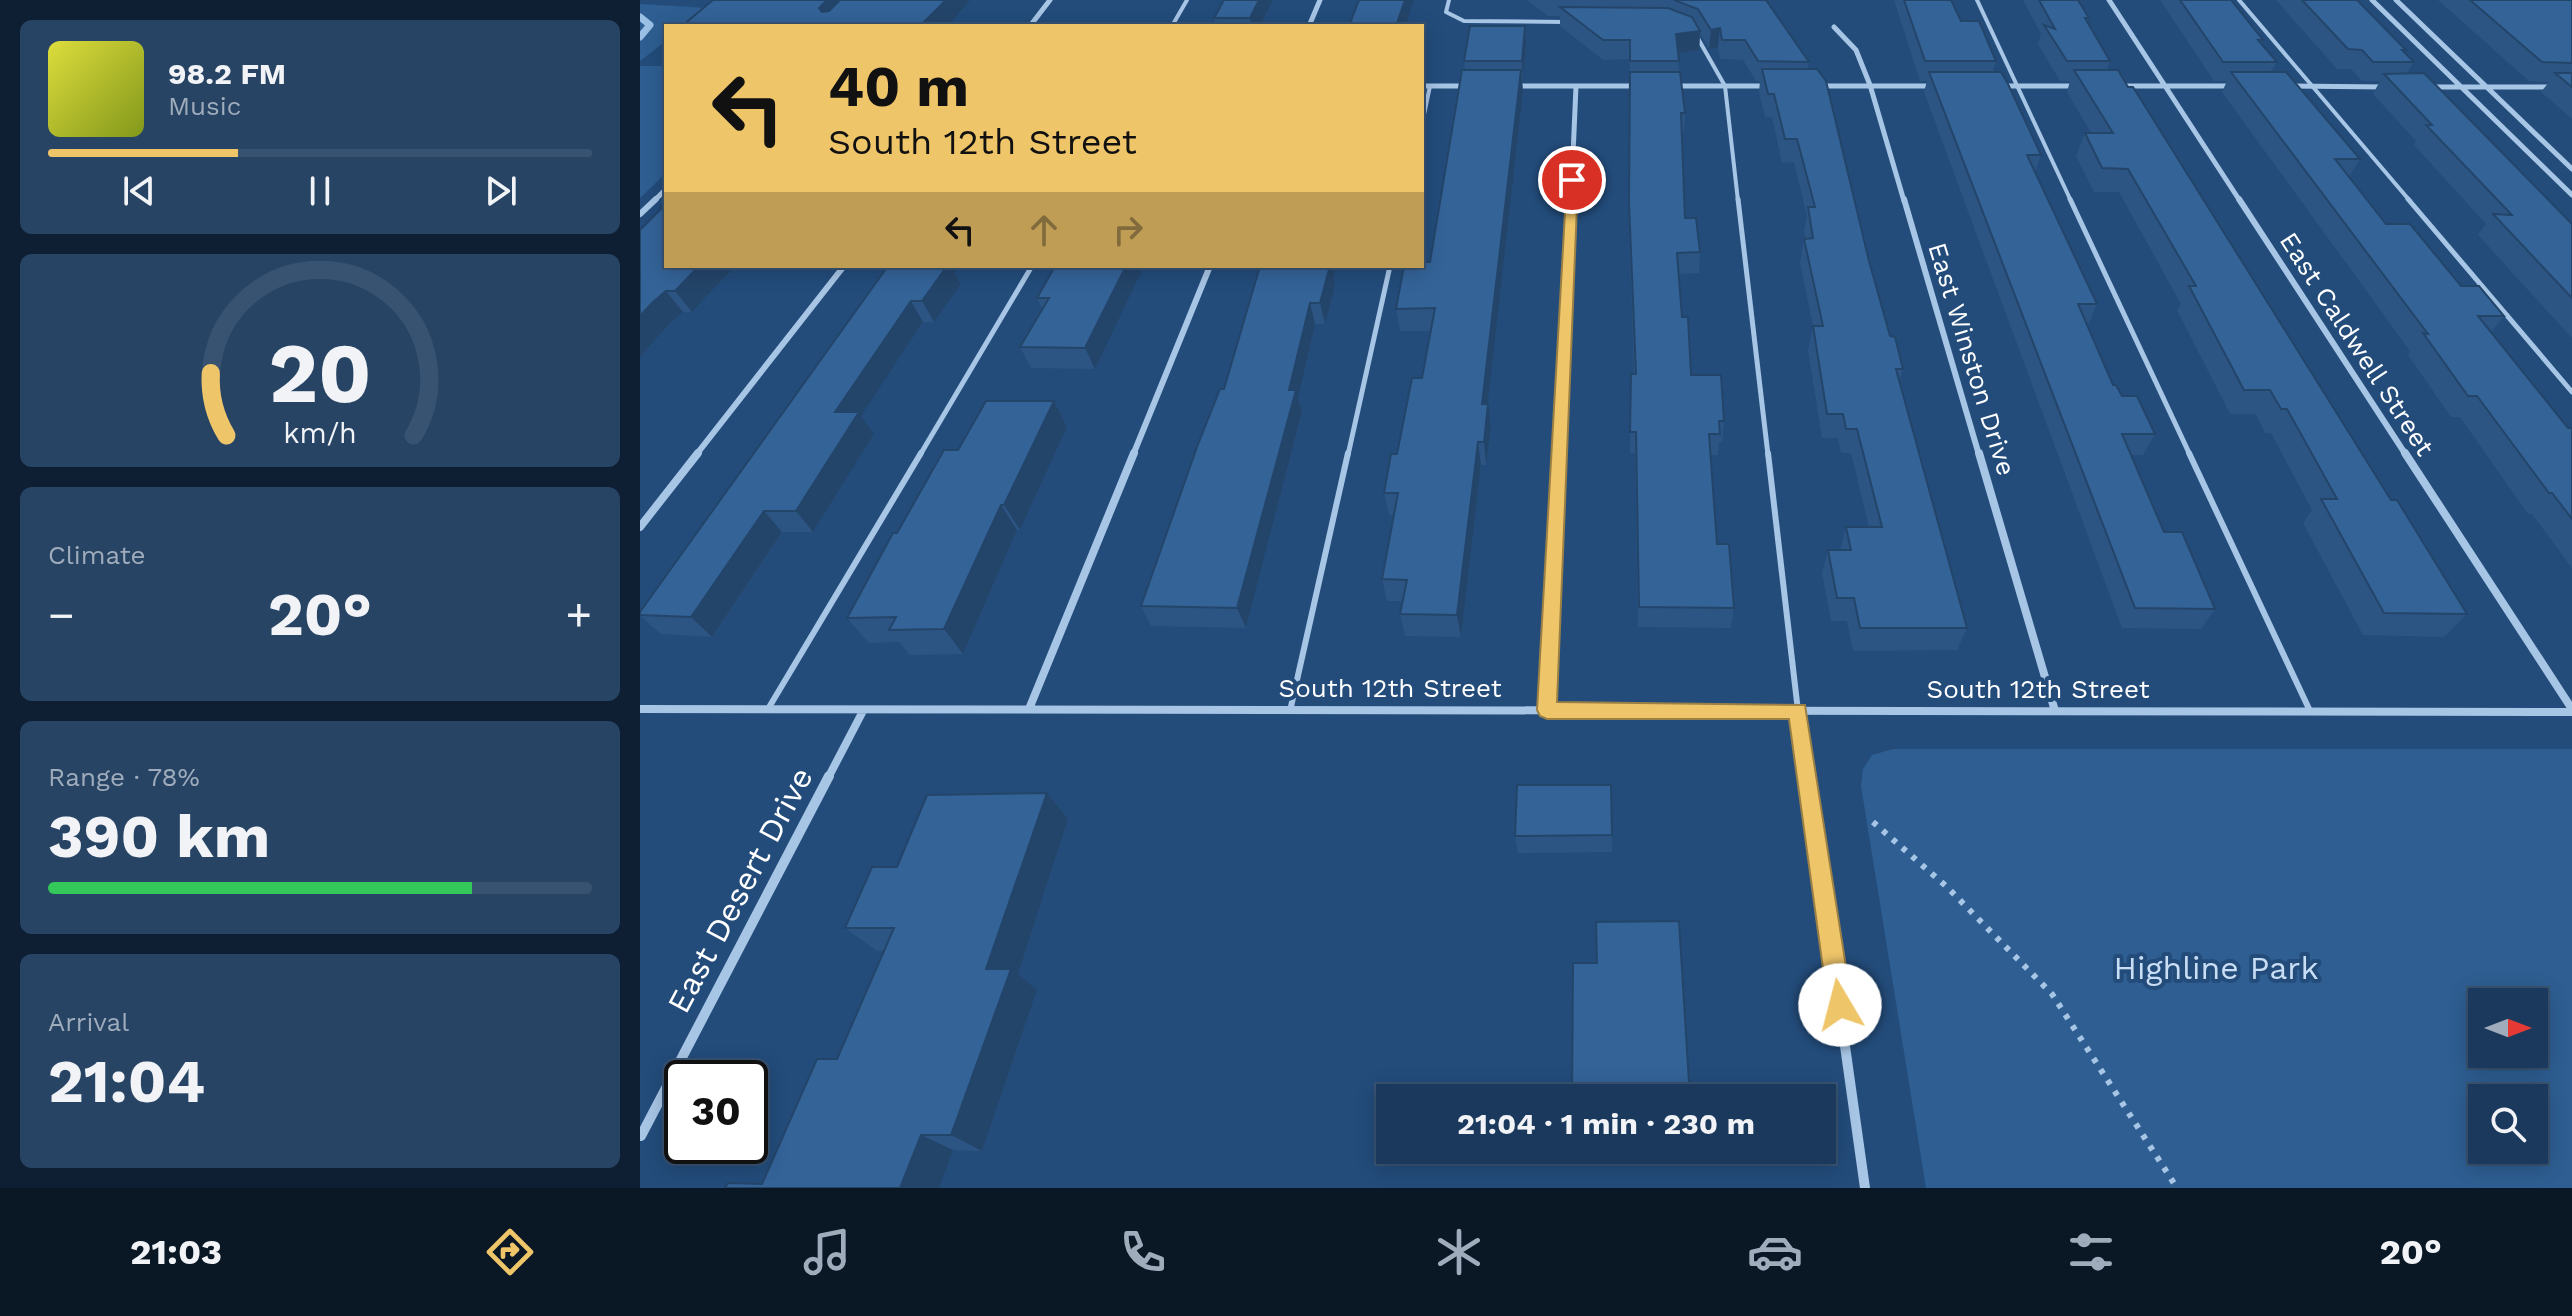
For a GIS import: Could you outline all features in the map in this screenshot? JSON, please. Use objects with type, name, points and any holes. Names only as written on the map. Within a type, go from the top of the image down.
[{"type":"street","points":[[1032,24],[1050,0]]},
{"type":"street","points":[[1310,24],[1320,0]]},
{"type":"street","name":"East Caldwell Street","points":[[2109,0],[2572,710]]},
{"type":"street","points":[[2372,0],[2572,195]]},
{"type":"street","points":[[2396,0],[2572,169]]},
{"type":"street","name":"East Winston Drive","points":[[1834,27],[1856,50],[1870,85],[2055,711]]},
{"type":"street","points":[[1424,86],[1474,86]]},
{"type":"street","points":[[1503,86],[1650,86]]},
{"type":"street","points":[[1547,710],[1576,86]]},
{"type":"street","points":[[1665,86],[1768,86]]},
{"type":"street","points":[[1812,86],[1943,86]]},
{"type":"street","points":[[1986,86],[2090,86]]},
{"type":"street","points":[[2105,86],[2237,86]]},
{"type":"street","points":[[2280,86],[2401,87]]},
{"type":"street","points":[[2416,87],[2572,87]]},
{"type":"street","points":[[640,214],[664,191]]},
{"type":"street","points":[[640,527],[842,268]]},
{"type":"street","points":[[1029,709],[1209,268]]},
{"type":"street","name":"South 12th Street","points":[[640,709],[2572,710]]},
{"type":"street","name":"East Desert Drive","points":[[641,1136],[863,711]]},
{"type":"street","points":[[1798,711],[1865,1188]]},
{"type":"lane","points":[[1173,24],[1187,0]]},
{"type":"lane","points":[[1449,0],[1446,12],[1464,21],[1574,22]]},
{"type":"lane","points":[[1977,0],[2310,711]]},
{"type":"lane","points":[[2239,0],[2572,392]]},
{"type":"lane","points":[[1694,32],[1725,86],[1798,711]]},
{"type":"lane","points":[[1424,114],[1430,86]]},
{"type":"lane","points":[[768,709],[1031,268]]},
{"type":"lane","points":[[1290,711],[1390,268]]},
{"type":"path","points":[[1873,822],[1947,887],[2052,994],[2177,1188]]},
{"type":"green space","points":[[640,4],[707,8],[687,24],[664,24],[664,43],[640,61]]},
{"type":"green space","points":[[640,66],[664,66],[664,175],[640,198]]},
{"type":"green space","name":"Highline Park","points":[[1893,749],[2572,749],[2572,1188],[1926,1188],[1861,786],[1863,769],[1872,755]]},
{"type":"building","points":[[713,0],[827,0],[819,8],[822,12],[829,11],[840,0],[946,0],[922,24],[684,24]]},
{"type":"building","points":[[1224,0],[1259,0],[1250,18],[1214,18]]},
{"type":"building","points":[[1359,0],[1405,0],[1397,24],[1350,24]]},
{"type":"building","points":[[1674,0],[1766,0],[1809,62],[1758,61],[1745,40],[1722,40],[1720,28],[1711,30],[1698,9]]},
{"type":"building","points":[[1904,0],[1951,0],[1961,21],[1979,21],[1996,61],[1925,61]]},
{"type":"building","points":[[2039,0],[2078,0],[2110,61],[2067,61],[2044,25],[2055,29]]},
{"type":"building","points":[[2180,0],[2231,0],[2277,62],[2223,62]]},
{"type":"building","points":[[2302,0],[2357,0],[2414,62],[2373,62],[2362,50],[2348,49]]},
{"type":"building","points":[[2470,0],[2572,0],[2572,63],[2542,62]]},
{"type":"building","points":[[1560,7],[1668,8],[1692,17],[1700,31],[1676,34],[1679,61],[1630,61],[1630,40],[1603,40]]},
{"type":"building","points":[[1470,26],[1525,26],[1522,61],[1464,61]]},
{"type":"building","points":[[1762,69],[1817,69],[1826,81],[1869,261],[1890,336],[1895,337],[1903,369],[1896,369],[1967,628],[1860,628],[1854,598],[1837,598],[1828,550],[1851,550],[1846,527],[1882,527],[1857,429],[1846,429],[1843,414],[1827,414],[1813,326],[1823,326],[1804,239],[1813,238],[1808,207],[1815,207],[1797,139],[1785,139],[1774,94],[1768,94]]},
{"type":"building","points":[[1462,70],[1521,70],[1482,404],[1488,404],[1484,442],[1478,442],[1457,615],[1400,614],[1407,580],[1382,579],[1398,493],[1384,493],[1391,454],[1397,454],[1412,378],[1422,378],[1435,308],[1396,309],[1404,268],[1424,268],[1424,262],[1430,262]]},
{"type":"building","points":[[2074,70],[2118,70],[2128,87],[2133,87],[2391,500],[2397,500],[2467,614],[2384,613],[2321,499],[2337,499],[2287,409],[2281,409],[2270,390],[2244,390],[2189,286],[2196,286],[2128,169],[2102,168],[2085,133],[2113,133]]},
{"type":"building","points":[[1630,72],[1680,72],[1685,113],[1681,113],[1685,218],[1696,218],[1700,252],[1677,253],[1682,317],[1688,317],[1691,375],[1721,375],[1724,421],[1719,421],[1720,434],[1709,434],[1717,544],[1729,544],[1734,608],[1639,607],[1636,432],[1630,432],[1631,374],[1636,374],[1629,202]]},
{"type":"building","points":[[1929,72],[2001,72],[2008,84],[2041,155],[2027,155],[2097,304],[2078,304],[2113,385],[2122,396],[2137,396],[2155,434],[2122,434],[2164,532],[2182,532],[2215,609],[2135,608]]},
{"type":"building","points":[[2231,72],[2286,72],[2360,159],[2335,159],[2386,224],[2410,224],[2461,286],[2479,286],[2504,316],[2478,316],[2568,428],[2572,428],[2572,519],[2477,396],[2468,396],[2423,333],[2428,334]]},
{"type":"building","points":[[2424,73],[2572,224],[2572,298],[2493,214],[2512,215],[2426,125],[2432,125],[2384,74]]},
{"type":"building","points":[[2555,73],[2572,73],[2572,87]]},
{"type":"building","points":[[664,204],[664,268],[697,268],[675,291],[666,291],[640,316],[640,230]]},
{"type":"building","points":[[887,268],[946,268],[922,301],[911,301],[835,412],[859,412],[796,511],[764,511],[691,617],[640,615]]},
{"type":"building","points":[[1054,268],[1125,268],[1085,348],[1020,347],[1049,298],[1037,298]]},
{"type":"building","points":[[1259,268],[1329,268],[1320,303],[1310,303],[1289,390],[1296,390],[1237,608],[1141,606],[1197,447],[1220,389],[1224,389]]},
{"type":"building","points":[[986,401],[1054,401],[1004,505],[1001,505],[944,629],[889,630],[896,617],[847,618],[893,533],[897,533],[944,450],[958,450]]},
{"type":"building","points":[[1517,785],[1611,785],[1612,835],[1515,836]]},
{"type":"building","points":[[1047,793],[986,969],[1011,969],[951,1135],[921,1135],[900,1188],[725,1188],[728,1183],[762,1184],[817,1059],[837,1059],[894,928],[845,928],[872,867],[897,867],[927,795]]},
{"type":"building","points":[[1679,921],[1689,1084],[1572,1084],[1573,963],[1597,963],[1596,922]]},
{"type":"waterway","points":[[640,17],[650,25],[640,37]]},
{"type":"route","points":[[1572,180],[1547,710],[1798,711],[1840,1005]]}]
